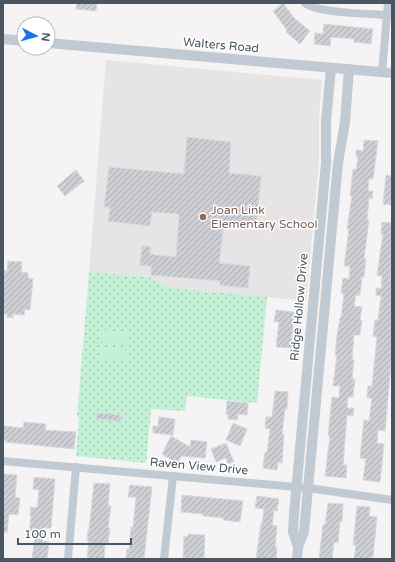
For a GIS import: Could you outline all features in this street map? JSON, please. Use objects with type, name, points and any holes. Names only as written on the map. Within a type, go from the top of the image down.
[{"type":"street","points":[[305,3],[318,9],[387,15]]},
{"type":"street","points":[[387,72],[388,3]]},
{"type":"street","points":[[3,39],[16,40]]},
{"type":"street","name":"Walters Road","points":[[56,44],[387,72]]},
{"type":"street","name":"Ridge Hollow Drive","points":[[298,547],[293,532],[296,487],[326,163],[326,122],[331,68]]},
{"type":"street","name":"Ridge Hollow Drive","points":[[297,559],[298,547],[304,532],[337,171],[345,122],[349,69]]},
{"type":"street","name":"Raven View Drive","points":[[3,461],[308,488],[392,500]]},
{"type":"street","points":[[68,559],[76,468]]},
{"type":"street","points":[[164,559],[172,476]]},
{"type":"shaded area","name":"Joan Link Elementary School","points":[[106,60],[322,80],[319,119],[319,162],[306,301],[169,288],[149,277],[89,272]]},
{"type":"green space","points":[[89,272],[149,277],[169,288],[267,297],[257,403],[187,396],[185,411],[151,409],[146,463],[76,456],[79,418],[77,417]]},
{"type":"green space","points":[[102,330],[128,333],[127,344],[100,342]]},
{"type":"green space","points":[[100,347],[127,350],[126,361],[99,359]]},
{"type":"building","points":[[77,3],[97,3],[96,11],[76,9]]},
{"type":"building","points":[[283,3],[294,18],[310,31],[300,44],[286,32],[287,30],[273,11]]},
{"type":"building","points":[[324,24],[373,29],[371,44],[354,42],[354,39],[331,37],[330,46],[314,44],[315,33],[323,34]]},
{"type":"building","points":[[187,137],[231,142],[229,173],[261,176],[256,227],[224,224],[219,263],[250,266],[248,288],[220,285],[220,281],[151,275],[151,266],[140,265],[142,246],[151,247],[150,254],[176,257],[179,214],[152,212],[150,226],[108,221],[110,207],[104,207],[109,167],[184,174]]},
{"type":"building","points":[[364,140],[378,141],[373,179],[369,179],[368,191],[373,191],[372,199],[369,198],[367,220],[369,220],[364,259],[366,259],[364,277],[362,277],[360,295],[356,295],[354,306],[362,307],[360,320],[362,320],[360,335],[354,335],[352,379],[355,379],[353,397],[348,397],[347,408],[354,408],[353,416],[347,415],[343,465],[347,465],[346,478],[325,476],[330,436],[328,436],[332,397],[339,398],[340,386],[333,386],[337,355],[335,355],[337,336],[344,294],[341,293],[343,278],[349,279],[350,266],[344,266],[349,229],[347,229],[352,196],[350,196],[353,169],[356,170],[358,157],[356,156],[356,150],[363,151]]},
{"type":"building","points":[[76,170],[84,181],[65,196],[57,186]]},
{"type":"building","points":[[386,175],[392,176],[392,205],[383,204]]},
{"type":"building","points":[[382,222],[392,223],[392,353],[385,431],[378,430],[377,443],[384,444],[380,482],[363,480],[366,459],[360,458],[364,420],[369,421],[372,398],[367,398],[368,386],[372,386],[377,337],[373,336],[375,320],[378,320],[381,296],[376,295],[376,288],[381,289],[382,276],[377,275],[383,234],[381,234]]},
{"type":"building","points":[[8,261],[22,262],[21,272],[28,273],[28,278],[33,279],[30,310],[25,309],[24,315],[13,314],[13,318],[7,317],[7,314],[3,313],[3,271],[7,271]]},
{"type":"building","points":[[276,310],[294,312],[291,348],[276,347],[279,322],[274,322]]},
{"type":"building","points":[[275,391],[288,392],[287,409],[285,409],[282,434],[284,434],[282,463],[278,462],[277,470],[263,468],[265,452],[267,453],[270,429],[265,428],[266,417],[272,417]]},
{"type":"building","points":[[227,401],[248,403],[247,415],[238,414],[237,420],[228,419],[228,414],[226,414]]},
{"type":"building","points":[[97,413],[121,415],[121,421],[96,419]]},
{"type":"building","points":[[159,417],[175,419],[173,435],[153,433],[153,426],[158,426]]},
{"type":"building","points":[[24,422],[46,424],[45,430],[76,432],[74,449],[5,442],[5,439],[3,439],[3,426],[23,428]]},
{"type":"building","points":[[233,423],[247,429],[240,446],[226,440]]},
{"type":"building","points":[[171,436],[190,447],[191,440],[207,442],[205,458],[181,456],[177,463],[162,454]]},
{"type":"building","points":[[226,443],[234,462],[228,464],[226,458],[216,462],[211,449]]},
{"type":"building","points":[[3,474],[17,475],[15,497],[20,498],[18,515],[9,514],[7,533],[3,532]]},
{"type":"building","points":[[34,477],[55,479],[51,528],[44,528],[42,541],[49,542],[47,559],[32,559],[35,536],[29,536],[30,515],[31,507],[37,508],[39,490],[33,489]]},
{"type":"building","points":[[94,483],[110,484],[108,506],[111,506],[108,528],[110,528],[108,543],[105,543],[104,559],[87,559],[89,541],[87,541],[88,530]]},
{"type":"building","points":[[130,485],[152,487],[144,559],[126,559],[127,549],[129,550],[131,527],[133,527],[136,497],[128,497]]},
{"type":"building","points":[[182,495],[243,501],[240,522],[223,520],[224,518],[203,516],[203,514],[181,512]]},
{"type":"building","points":[[257,496],[279,499],[277,511],[274,510],[272,525],[277,526],[275,547],[277,547],[276,559],[256,559],[264,509],[255,508]]},
{"type":"building","points":[[328,503],[343,504],[342,522],[340,522],[338,543],[334,542],[332,559],[319,559],[323,525],[325,525]]},
{"type":"building","points":[[357,506],[370,507],[369,516],[377,517],[373,557],[371,557],[371,559],[354,559],[356,545],[353,545]]},
{"type":"building","points":[[188,534],[205,535],[204,558],[183,559],[184,536],[188,537]]},
{"type":"place","name":"Joan Link Elementary School","points":[[203,217]]}]
